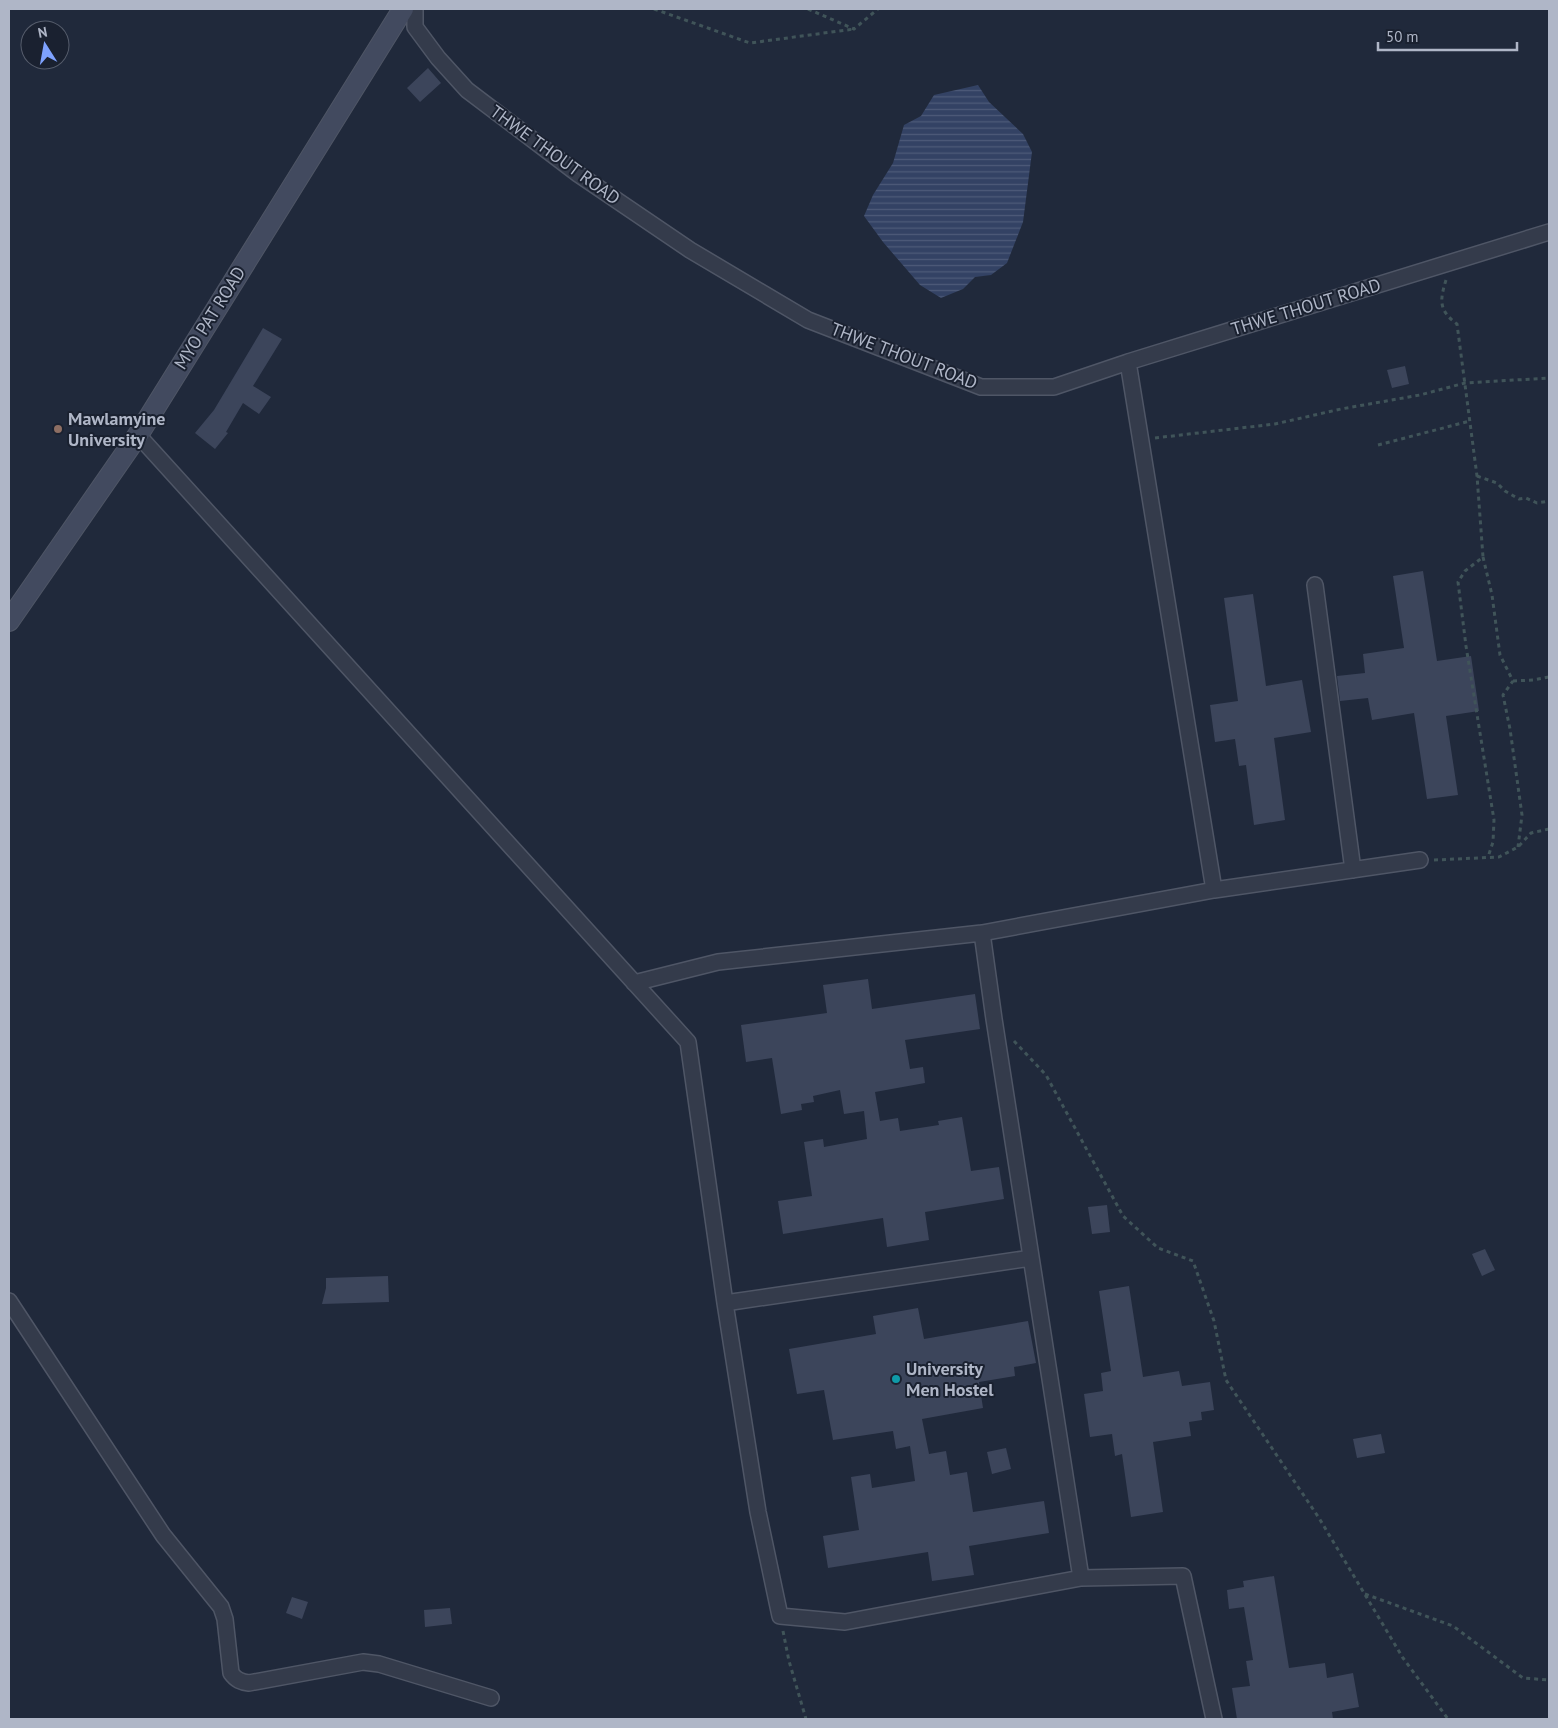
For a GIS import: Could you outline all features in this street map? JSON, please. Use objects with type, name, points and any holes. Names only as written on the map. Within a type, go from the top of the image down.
[{"type":"main road","name":"MYO PAT ROAD","points":[[9,621],[138,435],[403,9]]},
{"type":"street","name":"THWE THOUT ROAD","points":[[415,9],[416,27],[438,58],[467,90],[578,174],[690,250],[808,320],[981,387],[1054,387],[1128,362],[1549,232]]},
{"type":"street","points":[[1128,362],[1214,890]]},
{"type":"street","points":[[138,435],[688,1042],[725,1303],[758,1512],[780,1616],[845,1622],[1082,1578],[1183,1576],[1214,1719]]},
{"type":"street","points":[[1315,585],[1352,870]]},
{"type":"street","points":[[634,983],[718,962],[982,933],[1214,890],[1420,860]]},
{"type":"street","points":[[982,933],[1030,1258],[1082,1578]]},
{"type":"street","points":[[725,1303],[1030,1258]]},
{"type":"street","points":[[9,1301],[163,1535],[221,1607],[225,1619],[231,1673],[235,1678],[241,1682],[249,1683],[364,1662],[379,1664],[491,1698]]},
{"type":"path","points":[[654,9],[750,44],[854,29],[878,9]]},
{"type":"path","points":[[808,9],[854,29]]},
{"type":"path","points":[[1443,265],[1447,278],[1441,306],[1457,324],[1477,476],[1483,557],[1492,595],[1500,655],[1513,681]]},
{"type":"path","points":[[1141,440],[1275,424],[1341,409],[1420,395],[1466,383],[1549,378]]},
{"type":"path","points":[[1378,445],[1470,422]]},
{"type":"path","points":[[1477,476],[1497,483],[1506,491],[1519,498],[1526,498],[1537,503],[1549,501]]},
{"type":"path","points":[[1483,557],[1465,571],[1458,582],[1466,646],[1494,820],[1493,842],[1488,857]]},
{"type":"path","points":[[1513,681],[1549,677]]},
{"type":"path","points":[[1513,681],[1503,695],[1522,815],[1518,847]]},
{"type":"path","points":[[1420,860],[1499,857],[1518,847],[1531,832],[1549,829]]},
{"type":"path","points":[[994,1018],[1046,1075],[1123,1216],[1158,1248],[1193,1261],[1214,1321],[1226,1380],[1319,1518],[1403,1658],[1448,1719]]},
{"type":"path","points":[[1364,1594],[1453,1626],[1523,1678],[1549,1680]]},
{"type":"path","points":[[780,1616],[789,1661],[806,1719]]},
{"type":"water","points":[[978,85],[989,102],[1023,134],[1032,152],[1023,222],[1007,263],[991,275],[975,277],[963,289],[941,298],[920,285],[883,242],[864,216],[873,195],[893,163],[904,125],[921,116],[934,95]]},
{"type":"building","points":[[428,68],[441,83],[420,102],[407,88]]},
{"type":"building","points":[[263,328],[282,339],[253,386],[271,397],[259,414],[243,403],[226,432],[228,433],[215,449],[195,433],[214,410]]},
{"type":"building","points":[[1405,366],[1409,384],[1392,388],[1387,370]]},
{"type":"building","points":[[1423,571],[1437,661],[1471,656],[1479,711],[1446,716],[1458,795],[1427,799],[1414,713],[1372,720],[1368,698],[1340,701],[1337,676],[1365,673],[1363,654],[1404,648],[1393,576]]},
{"type":"building","points":[[1253,594],[1266,686],[1302,680],[1311,732],[1274,738],[1285,820],[1254,825],[1246,765],[1239,766],[1235,739],[1215,742],[1210,705],[1238,701],[1224,598]]},
{"type":"building","points":[[868,979],[872,1009],[975,994],[980,1029],[905,1040],[910,1069],[923,1067],[925,1083],[875,1092],[880,1121],[898,1118],[900,1131],[939,1125],[938,1121],[962,1117],[971,1171],[999,1167],[1004,1199],[925,1212],[929,1240],[887,1247],[883,1218],[783,1234],[778,1201],[812,1196],[804,1142],[823,1139],[824,1147],[867,1139],[864,1111],[844,1114],[840,1090],[813,1096],[814,1102],[801,1104],[802,1110],[781,1114],[772,1058],[746,1062],[741,1025],[827,1013],[823,985]]},
{"type":"building","points":[[1107,1205],[1110,1232],[1092,1234],[1088,1207]]},
{"type":"building","points":[[1485,1249],[1495,1270],[1482,1276],[1472,1254]]},
{"type":"building","points":[[388,1276],[389,1302],[322,1304],[326,1288],[326,1278]]},
{"type":"building","points":[[1129,1286],[1143,1377],[1179,1371],[1182,1386],[1210,1382],[1214,1410],[1201,1412],[1202,1420],[1189,1422],[1191,1436],[1153,1442],[1163,1512],[1131,1517],[1122,1454],[1115,1456],[1112,1434],[1090,1437],[1084,1394],[1103,1391],[1101,1373],[1111,1371],[1099,1291]]},
{"type":"building","points":[[918,1308],[924,1339],[1028,1321],[1036,1363],[1014,1367],[1015,1376],[979,1382],[983,1408],[922,1419],[929,1454],[946,1451],[950,1475],[967,1472],[973,1512],[1044,1501],[1049,1533],[969,1546],[974,1575],[932,1581],[928,1552],[828,1568],[823,1536],[859,1530],[851,1477],[870,1474],[872,1488],[915,1481],[910,1446],[896,1449],[893,1431],[833,1440],[824,1390],[797,1394],[789,1349],[876,1334],[873,1316]]},
{"type":"building","points":[[1381,1434],[1385,1453],[1357,1458],[1353,1439]]},
{"type":"building","name":"University Men Hostel","points":[[1006,1448],[1011,1469],[992,1474],[987,1452]]},
{"type":"building","points":[[1274,1576],[1289,1668],[1325,1663],[1327,1678],[1353,1673],[1359,1707],[1332,1712],[1333,1719],[1237,1719],[1232,1688],[1250,1686],[1246,1661],[1253,1660],[1244,1607],[1229,1609],[1227,1590],[1244,1587],[1243,1581]]},
{"type":"building","points":[[292,1597],[308,1602],[302,1619],[286,1613]]},
{"type":"building","points":[[450,1608],[452,1624],[425,1627],[424,1610]]},
{"type":"place","name":"Mawlamyine University","points":[[58,429]]},
{"type":"place","name":"University Men Hostel","points":[[896,1379]]}]
